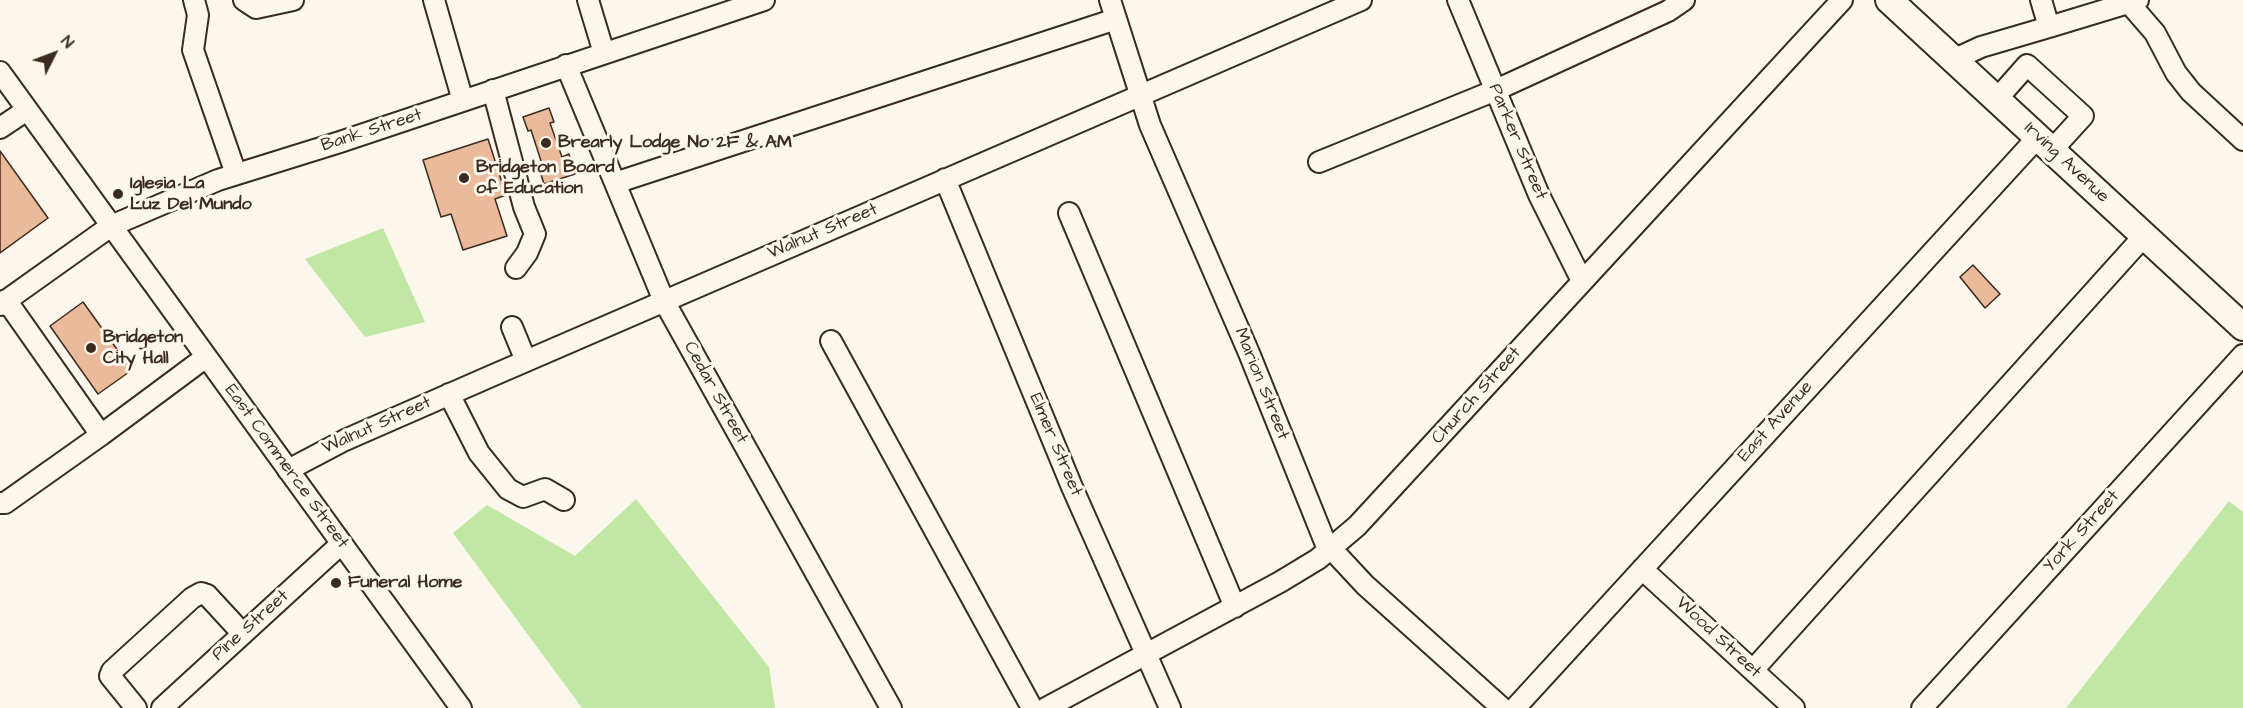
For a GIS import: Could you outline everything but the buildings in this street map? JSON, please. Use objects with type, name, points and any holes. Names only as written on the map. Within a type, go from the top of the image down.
[{"type":"main road","name":"Irving Avenue","points":[[1888,0],[2243,327]]},
{"type":"street","points":[[194,0],[198,15],[193,50],[236,174]]},
{"type":"street","points":[[244,0],[256,8],[293,0]]},
{"type":"street","points":[[434,0],[463,101]]},
{"type":"street","points":[[588,0],[604,53]]},
{"type":"street","name":"Bank Street","points":[[3,302],[111,226],[141,211],[236,174],[764,0]]},
{"type":"street","name":"Walnut Street","points":[[288,470],[345,440],[449,394],[1360,0]]},
{"type":"street","name":"Parker Street","points":[[1458,0],[1539,195],[1582,280]]},
{"type":"street","points":[[1319,162],[1496,90],[1668,11],[1684,0]]},
{"type":"street","name":"Church Street","points":[[1046,708],[1280,582],[1331,549],[1357,526],[1842,0]]},
{"type":"street","points":[[2041,0],[2049,27]]},
{"type":"street","points":[[1953,60],[1981,47],[2133,1],[2155,33],[2173,68],[2191,92],[2243,140]]},
{"type":"street","points":[[615,183],[1113,9]]},
{"type":"street","name":"Marion Street","points":[[1113,9],[1150,125],[1249,353],[1325,542],[1365,585],[1502,708]]},
{"type":"street","name":"Cedar Street","points":[[566,65],[664,302],[891,708]]},
{"type":"street","name":"East Avenue","points":[[1515,708],[1642,569],[2045,144],[2083,116],[2027,65],[1996,99]]},
{"type":"street","name":"East Commerce Street","points":[[0,72],[461,708]]},
{"type":"street","points":[[493,90],[524,207],[535,234],[527,253],[516,268]]},
{"type":"street","points":[[0,128],[27,110]]},
{"type":"street","name":"Elmer Street","points":[[945,179],[1072,487],[1170,708]]},
{"type":"street","points":[[1069,213],[1235,607]]},
{"type":"street","points":[[1752,670],[2144,236]]},
{"type":"street","points":[[3,302],[101,435]]},
{"type":"street","points":[[512,327],[526,361]]},
{"type":"street","points":[[831,341],[1032,708]]},
{"type":"street","name":"York Street","points":[[1922,708],[2243,355]]},
{"type":"street","points":[[0,503],[5,503],[101,435],[206,357]]},
{"type":"street","points":[[449,394],[479,453],[508,489],[523,497],[545,489],[564,500]]},
{"type":"street","name":"Pine Street","points":[[162,708],[341,544]]},
{"type":"street","name":"Wood Street","points":[[1642,569],[1794,708]]},
{"type":"street","points":[[136,708],[110,676],[112,671],[192,598],[201,592],[207,595],[243,634]]},
{"type":"green space","points":[[383,228],[425,322],[365,337],[305,259]]},
{"type":"green space","points":[[636,499],[769,667],[775,708],[582,708],[453,533],[487,505],[575,556]]},
{"type":"green space","points":[[2229,501],[2243,512],[2243,708],[2066,708]]},
{"type":"place","name":"Brearly Lodge No 2F & AM","points":[[546,143]]},
{"type":"place","name":"Bridgeton Board of Education","points":[[464,178]]},
{"type":"place","name":"Iglesia La Luz Del Mundo","points":[[118,194]]},
{"type":"place","name":"Bridgeton City Hall","points":[[91,348]]},
{"type":"place","name":"Funeral Home","points":[[336,583]]}]
